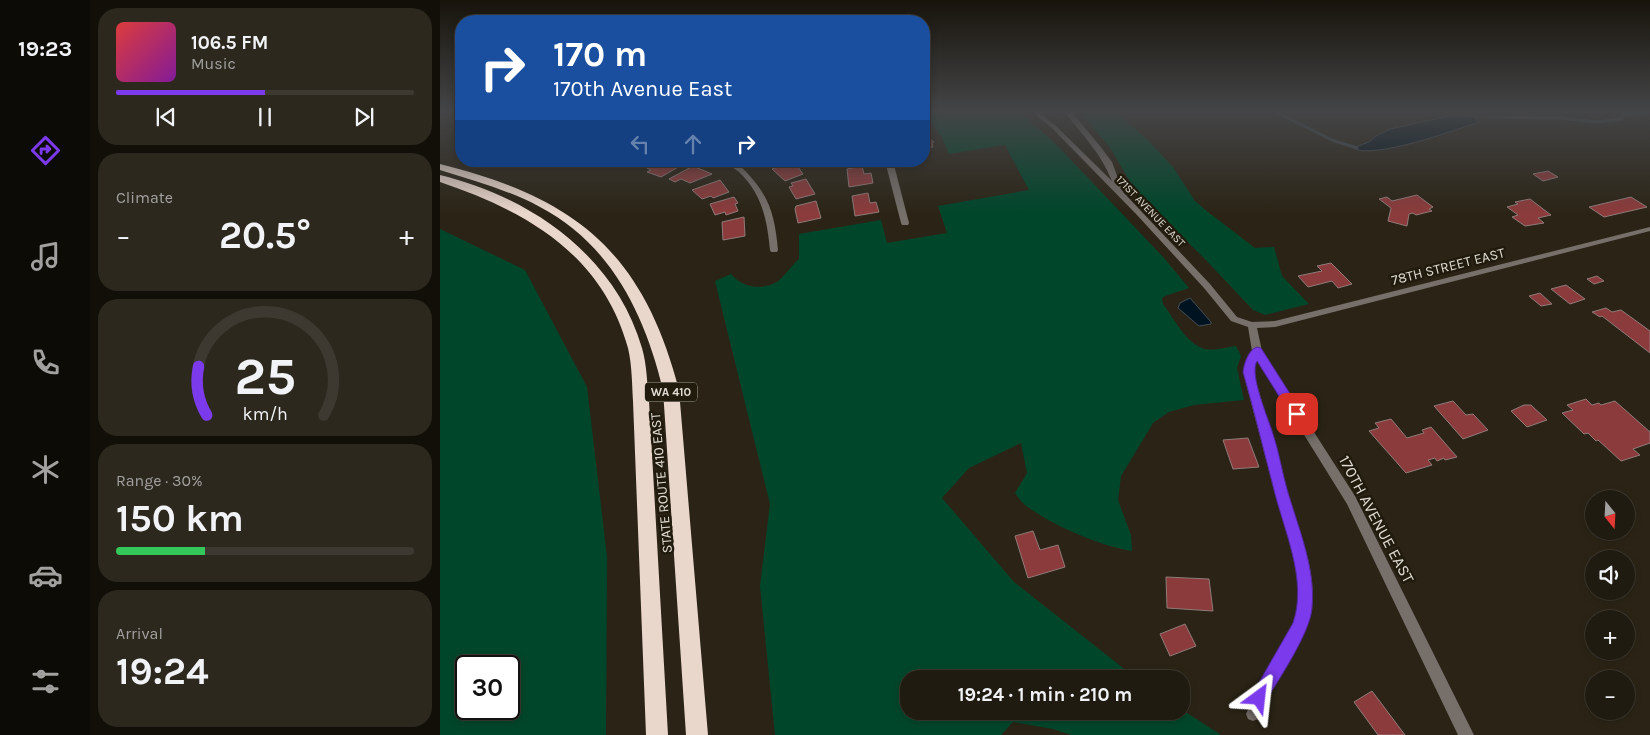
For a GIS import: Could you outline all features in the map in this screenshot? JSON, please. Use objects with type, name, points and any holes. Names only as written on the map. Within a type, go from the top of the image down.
[{"type":"highway","name":"STATE ROUTE 410 EAST","points":[[440,167],[486,181],[556,211],[587,234],[619,268],[641,301],[664,363],[671,390],[697,735]]},
{"type":"highway","name":"STATE ROUTE 410 EAST","points":[[440,178],[491,196],[530,214],[563,236],[595,267],[619,304],[635,348],[641,401],[658,735]]},
{"type":"street","name":"171ST AVENUE EAST","points":[[1070,144],[1207,286],[1234,319],[1252,325]]},
{"type":"street","points":[[1096,144],[1108,162],[1121,195]]},
{"type":"street","points":[[735,167],[759,190],[767,204],[774,250]]},
{"type":"street","points":[[891,167],[905,223]]},
{"type":"street","name":"78TH STREET EAST","points":[[1252,325],[1275,324],[1650,229]]},
{"type":"street","name":"170TH AVENUE EAST","points":[[1252,325],[1257,351],[1351,500],[1466,735]]},
{"type":"street","points":[[1253,714],[1259,698],[1299,628],[1305,610],[1306,589],[1300,560],[1279,487],[1268,435],[1248,372],[1249,365],[1257,351]]},
{"type":"green space","points":[[945,144],[1056,144],[1164,258],[1189,288],[1162,298],[1163,304],[1186,336],[1192,342],[1205,349],[1236,346],[1241,356],[1237,368],[1244,400],[1194,405],[1169,412],[1153,423],[1121,476],[1118,500],[1131,535],[1132,551],[1105,545],[1076,534],[1048,520],[1024,504],[1015,493],[1027,473],[1021,443],[969,468],[942,498],[1014,582],[1126,670],[900,670],[900,720],[1190,720],[1190,715],[1221,735],[1071,735],[1053,729],[1013,722],[1001,735],[775,735],[760,586],[770,504],[715,281],[731,274],[746,285],[758,287],[777,282],[799,259],[799,234],[881,220],[887,243],[947,233],[938,206],[1029,190],[1005,145],[949,154]]},
{"type":"green space","points":[[1107,144],[1152,144],[1173,167],[1195,201],[1208,212],[1255,248],[1274,247],[1282,276],[1309,304],[1265,315],[1253,310],[1204,258],[1136,192]]},
{"type":"green space","points":[[440,229],[525,270],[587,387],[607,557],[606,735],[440,735]]},
{"type":"water","points":[[1363,144],[1405,144],[1378,150],[1363,151],[1353,148]]},
{"type":"water","points":[[1190,298],[1211,324],[1199,326],[1178,308],[1180,303]]},
{"type":"building","points":[[678,167],[661,177],[647,172],[651,170],[647,168]]},
{"type":"building","points":[[691,167],[712,174],[690,183],[681,179],[675,182],[669,179]]},
{"type":"building","points":[[778,167],[798,167],[803,174],[785,181],[772,169]]},
{"type":"building","points":[[862,167],[864,174],[871,173],[873,183],[849,187],[847,169]]},
{"type":"building","points":[[1548,171],[1558,177],[1543,181],[1533,174]]},
{"type":"building","points":[[806,179],[815,194],[796,199],[789,187],[793,186],[791,183]]},
{"type":"building","points":[[720,180],[729,192],[713,198],[711,196],[702,199],[692,190]]},
{"type":"building","points":[[868,193],[870,203],[876,202],[879,212],[855,216],[852,196]]},
{"type":"building","points":[[1417,195],[1433,207],[1429,209],[1432,211],[1416,215],[1413,213],[1409,214],[1407,226],[1388,221],[1391,208],[1379,199],[1387,197],[1392,201]]},
{"type":"building","points":[[734,197],[738,203],[735,204],[738,211],[726,215],[725,212],[715,215],[710,204]]},
{"type":"building","points":[[1631,197],[1647,207],[1604,217],[1589,207]]},
{"type":"building","points":[[1530,199],[1551,215],[1538,218],[1544,223],[1525,226],[1512,217],[1518,215],[1507,207],[1518,204],[1515,202]]},
{"type":"building","points":[[816,201],[821,218],[798,223],[796,206]]},
{"type":"building","points":[[744,217],[745,236],[723,240],[722,222]]},
{"type":"building","points":[[1331,263],[1352,284],[1338,288],[1332,281],[1308,287],[1298,276],[1322,271],[1317,266]]},
{"type":"building","points":[[1597,276],[1604,281],[1594,284],[1587,279]]},
{"type":"building","points":[[1566,285],[1585,299],[1570,304],[1551,289]]},
{"type":"building","points":[[1540,293],[1552,304],[1541,306],[1529,296]]},
{"type":"building","points":[[1606,308],[1612,312],[1621,310],[1650,331],[1650,353],[1602,316],[1600,317],[1592,312]]},
{"type":"building","points":[[1586,399],[1592,405],[1599,403],[1601,405],[1615,401],[1650,432],[1650,443],[1633,449],[1640,455],[1621,461],[1598,440],[1596,441],[1588,433],[1584,434],[1562,413],[1573,410],[1567,405]]},
{"type":"building","points":[[1453,401],[1466,415],[1473,414],[1488,430],[1463,439],[1434,406]]},
{"type":"building","points":[[1524,405],[1531,405],[1547,420],[1527,427],[1511,411]]},
{"type":"building","points":[[1391,419],[1407,438],[1424,433],[1422,430],[1431,427],[1457,457],[1445,460],[1444,458],[1437,461],[1435,458],[1428,460],[1432,465],[1406,473],[1369,431],[1379,428],[1375,423]]},
{"type":"building","points":[[1248,438],[1259,467],[1233,469],[1223,440]]},
{"type":"building","points":[[1033,531],[1040,550],[1058,545],[1065,567],[1028,578],[1015,536]]},
{"type":"building","points":[[1166,577],[1209,579],[1213,611],[1167,608]]},
{"type":"building","points":[[1185,624],[1196,646],[1170,656],[1160,634]]},
{"type":"building","points":[[1372,691],[1405,735],[1378,735],[1354,702]]},
{"type":"waterway","points":[[1345,144],[1357,148]]},
{"type":"route","points":[[1259,698],[1299,628],[1305,610],[1306,589],[1300,560],[1279,487],[1268,435],[1248,372],[1249,365],[1257,351],[1297,414]]}]
